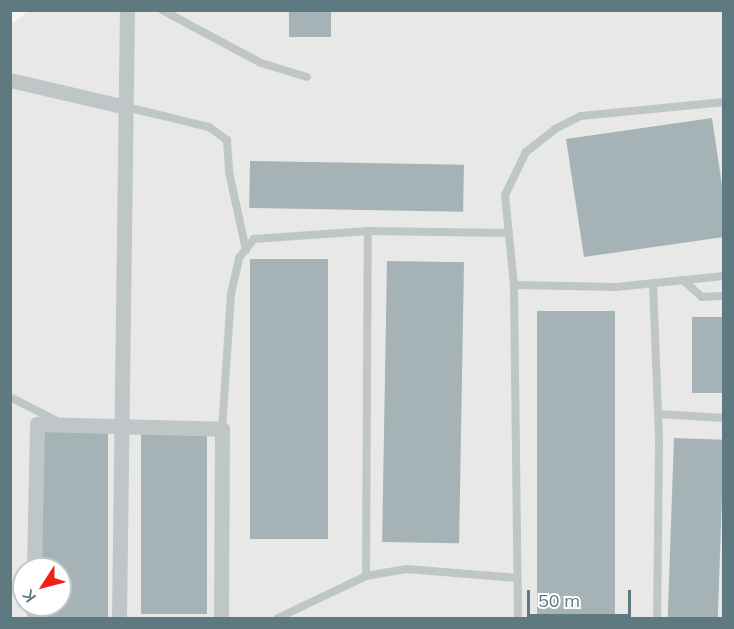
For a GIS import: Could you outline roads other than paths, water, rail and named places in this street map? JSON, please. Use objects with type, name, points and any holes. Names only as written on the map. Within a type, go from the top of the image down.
[{"type":"street","points":[[119,618],[127,10]]},
{"type":"street","points":[[10,80],[126,107]]},
{"type":"street","points":[[34,557],[37,424],[222,429],[220,618]]},
{"type":"lane","points":[[162,10],[261,63],[307,77]]},
{"type":"lane","points":[[518,618],[514,285],[505,195],[526,152],[555,129],[581,116],[723,102]]},
{"type":"lane","points":[[126,107],[209,128],[227,141],[229,172],[246,250]]},
{"type":"lane","points":[[222,429],[231,294],[239,258],[254,239],[368,231],[509,233]]},
{"type":"lane","points":[[366,576],[368,231]]},
{"type":"lane","points":[[514,285],[616,287],[723,276]]},
{"type":"lane","points":[[683,280],[702,297],[723,296]]},
{"type":"lane","points":[[652,283],[658,414],[657,618]]},
{"type":"lane","points":[[10,397],[64,425]]},
{"type":"lane","points":[[658,414],[723,418]]},
{"type":"lane","points":[[278,618],[366,576],[406,569],[517,578]]}]
